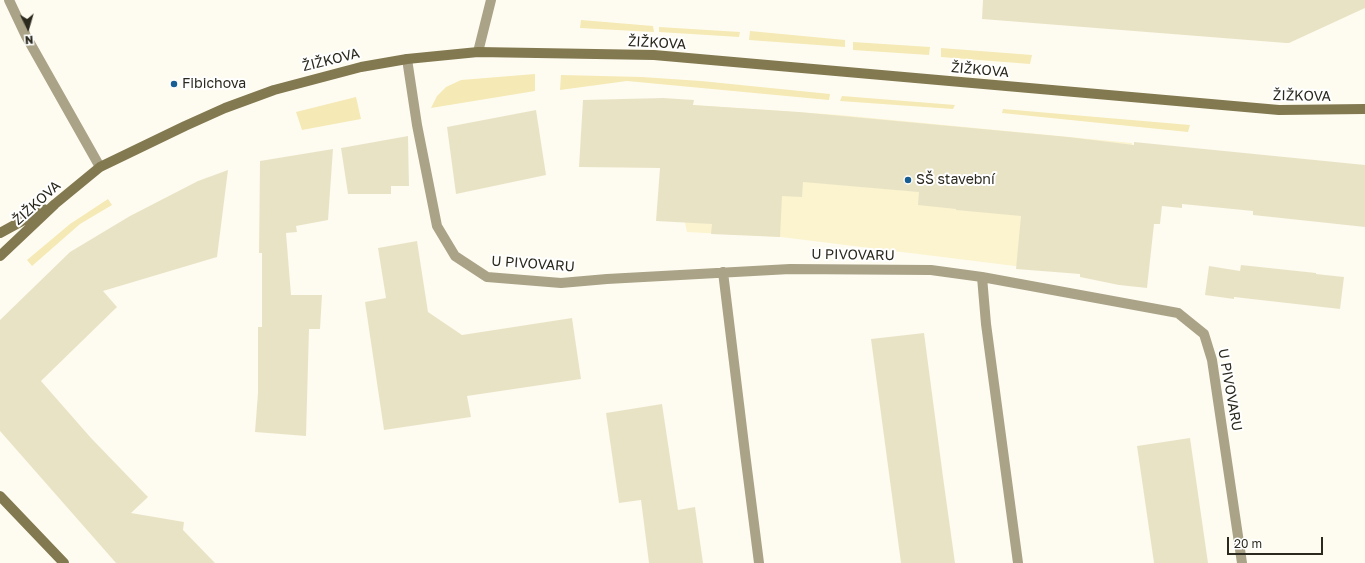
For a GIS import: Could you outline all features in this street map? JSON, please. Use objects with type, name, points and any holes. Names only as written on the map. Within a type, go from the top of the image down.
[{"type":"main road","name":"ŽIŽKOVA","points":[[0,256],[55,204],[100,167],[225,108],[274,90],[361,67],[407,59],[478,52],[654,55],[1279,110],[1365,109]]},
{"type":"main road","points":[[0,233],[55,204]]},
{"type":"main road","points":[[0,496],[64,563]]},
{"type":"street","points":[[8,0],[26,36],[100,167]]},
{"type":"street","points":[[478,52],[490,0]]},
{"type":"street","name":"U PIVOVARU","points":[[407,59],[417,125],[437,226],[455,256],[487,277],[561,283],[790,269],[931,270],[982,277],[1178,313],[1204,334],[1212,360],[1242,563]]},
{"type":"street","points":[[723,272],[759,563]]},
{"type":"street","points":[[982,277],[986,324],[1018,563]]},
{"type":"shaded area","points":[[581,20],[653,26],[654,32],[580,28]]},
{"type":"shaded area","points":[[659,27],[740,32],[739,37],[659,32]]},
{"type":"shaded area","points":[[750,31],[845,40],[845,47],[749,40]]},
{"type":"shaded area","points":[[853,42],[930,47],[929,55],[853,50]]},
{"type":"shaded area","points":[[941,48],[1032,55],[1030,64],[941,57]]},
{"type":"shaded area","points":[[535,74],[535,91],[431,108],[437,96],[446,87],[461,80]]},
{"type":"shaded area","points":[[561,75],[642,77],[701,81],[830,94],[829,100],[627,81],[560,90]]},
{"type":"shaded area","points":[[842,96],[955,105],[953,109],[840,101]]},
{"type":"shaded area","points":[[356,97],[361,119],[302,130],[296,112]]},
{"type":"shaded area","name":"SŠ stavební","points":[[693,105],[840,115],[1132,143],[1120,275],[1015,266],[781,237],[687,232],[685,223]]},
{"type":"shaded area","points":[[1003,109],[1190,125],[1188,132],[1002,113]]},
{"type":"shaded area","points":[[108,199],[112,205],[80,224],[32,266],[27,260],[70,224]]},
{"type":"building","points":[[983,0],[1365,0],[1365,8],[1289,43],[1286,43],[982,19]]},
{"type":"building","name":"SŠ stavební","points":[[663,98],[694,100],[693,105],[799,112],[1068,137],[1134,145],[1134,142],[1365,165],[1365,227],[1253,215],[1253,211],[1182,204],[1182,208],[1162,206],[1160,224],[1154,224],[1147,288],[1119,285],[1080,277],[1080,274],[1016,269],[1021,216],[918,205],[919,192],[803,182],[802,197],[782,196],[780,237],[711,234],[712,224],[656,221],[660,168],[579,167],[583,100]]},
{"type":"building","points":[[536,110],[546,175],[456,194],[447,127]]},
{"type":"building","points":[[408,136],[409,186],[391,186],[391,194],[348,194],[341,148]]},
{"type":"building","points":[[333,149],[328,220],[296,226],[297,232],[286,233],[291,295],[322,295],[320,329],[309,329],[306,436],[255,432],[258,393],[258,327],[262,327],[262,253],[259,253],[260,161]]},
{"type":"building","points":[[228,170],[217,257],[103,291],[117,307],[41,381],[91,438],[148,497],[131,513],[184,522],[183,530],[215,563],[116,563],[0,431],[0,320],[70,252],[130,216],[198,181]]},
{"type":"building","points":[[417,241],[428,312],[462,335],[572,318],[581,379],[467,396],[471,417],[384,430],[365,302],[386,298],[378,248]]},
{"type":"building","points":[[1241,265],[1344,277],[1340,309],[1205,295],[1209,266],[1240,271]]},
{"type":"building","points":[[924,333],[955,563],[901,563],[871,339]]},
{"type":"building","points":[[662,404],[678,510],[695,507],[703,563],[649,563],[641,500],[619,503],[606,413]]},
{"type":"building","points":[[1190,438],[1208,563],[1154,563],[1137,446]]},
{"type":"place","name":"Fibichova","points":[[174,84]]},
{"type":"place","name":"SŠ stavební","points":[[908,180]]}]
